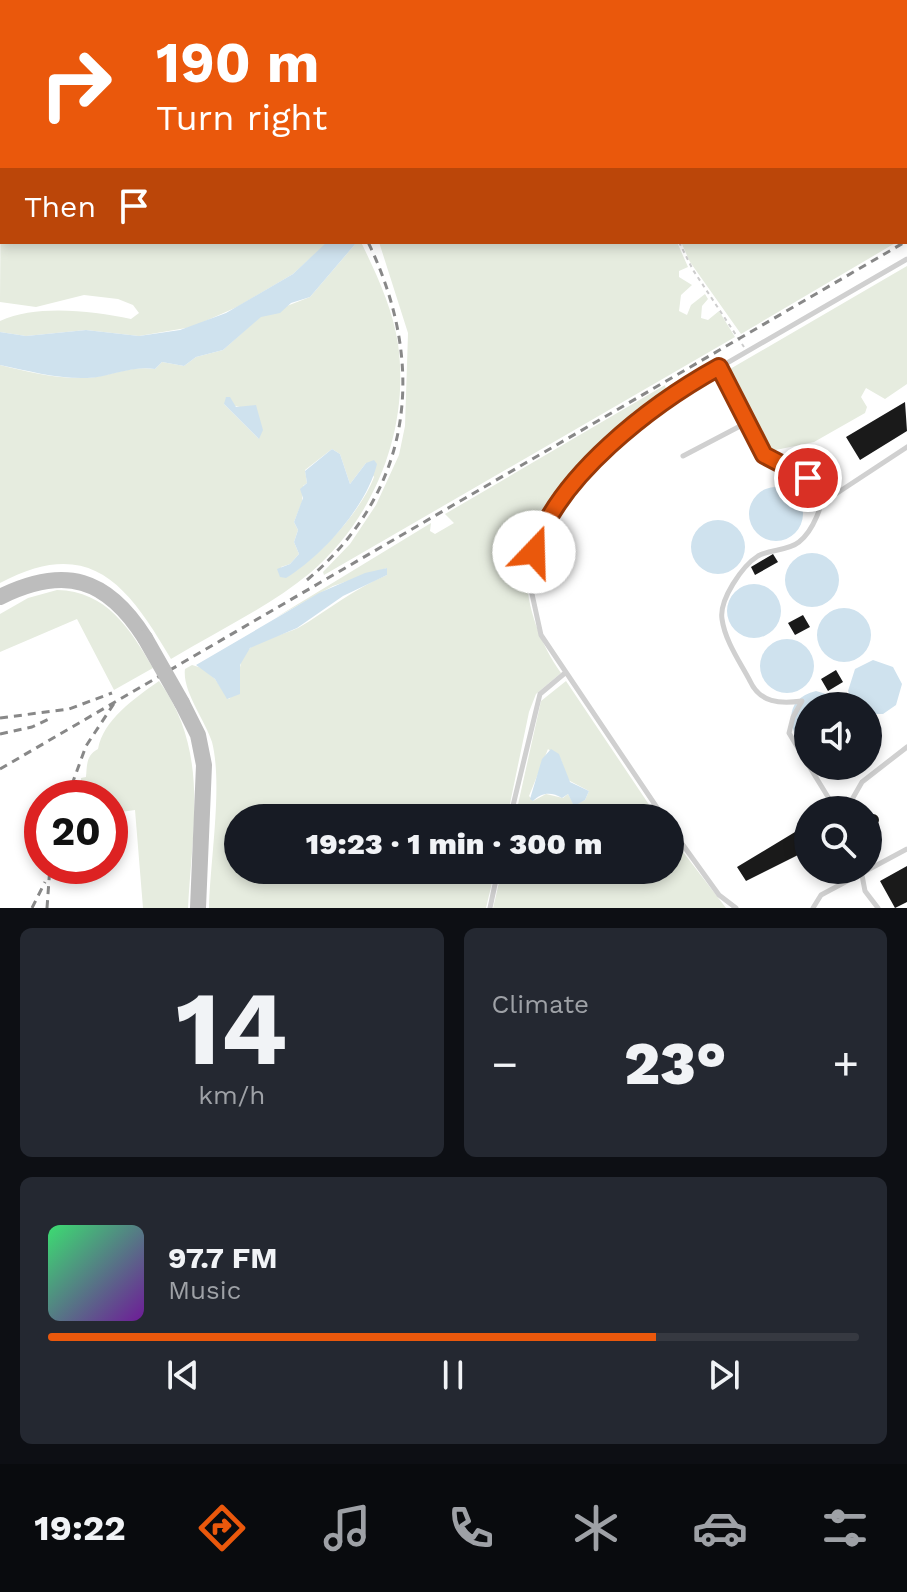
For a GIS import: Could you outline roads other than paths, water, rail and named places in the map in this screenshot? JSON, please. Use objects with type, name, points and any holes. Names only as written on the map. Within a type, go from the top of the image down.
[{"type":"main road","points":[[0,597],[48,579],[86,583],[114,600],[145,638],[198,735],[204,765],[198,905]]},
{"type":"lane","points":[[654,804],[541,635],[532,594],[534,552],[547,516],[574,480],[655,408],[746,351],[907,259]]},
{"type":"lane","points":[[719,367],[768,463]]},
{"type":"lane","points":[[683,456],[746,423]]},
{"type":"lane","points":[[794,702],[778,704],[755,692],[721,615],[743,570],[758,556],[799,543],[824,502],[843,486],[907,447]]},
{"type":"lane","points":[[764,455],[823,487],[824,502]]},
{"type":"lane","points":[[513,804],[540,694],[565,673]]},
{"type":"lane","points":[[794,715],[789,733],[794,742]]},
{"type":"lane","points":[[854,796],[862,782],[907,747]]},
{"type":"lane","points":[[684,847],[712,887],[736,908]]},
{"type":"lane","points":[[882,862],[907,849]]},
{"type":"lane","points":[[490,908],[495,884]]},
{"type":"lane","points":[[813,908],[821,895],[842,884]]},
{"type":"lane","points":[[864,884],[865,891],[878,908]]},
{"type":"water","points":[[325,244],[355,244],[310,297],[291,303],[280,313],[261,317],[223,350],[196,357],[184,366],[162,362],[155,369],[76,378],[0,365],[0,332],[26,336],[86,330],[139,336],[180,330],[226,313],[293,274]]},
{"type":"water","points":[[226,397],[230,397],[236,407],[256,405],[263,430],[259,439],[224,404]]},
{"type":"water","points":[[332,449],[340,454],[350,484],[366,463],[374,460],[377,464],[372,480],[353,513],[328,543],[300,569],[286,578],[280,577],[277,569],[290,564],[299,554],[294,542],[298,530],[294,522],[303,498],[300,489],[307,483],[305,471]]},
{"type":"water","points":[[776,487],[787,489],[795,495],[801,503],[801,525],[795,533],[787,539],[776,541],[765,539],[757,533],[751,525],[749,514],[751,503],[757,495],[765,489]]},
{"type":"water","points":[[718,520],[729,522],[737,528],[743,536],[743,558],[737,566],[729,572],[718,574],[707,572],[699,566],[693,558],[691,547],[693,536],[699,528],[707,522]]},
{"type":"water","points":[[812,553],[823,555],[831,561],[837,569],[837,591],[831,599],[823,605],[812,607],[801,605],[793,599],[787,591],[785,580],[787,569],[793,561],[801,555]]},
{"type":"water","points":[[387,568],[387,575],[343,596],[297,628],[250,648],[240,665],[240,694],[227,699],[215,679],[196,665],[319,593],[365,573]]},
{"type":"water","points":[[754,584],[765,586],[773,592],[779,600],[779,622],[773,630],[765,636],[754,638],[743,636],[735,630],[729,622],[727,611],[729,600],[735,592],[743,586]]},
{"type":"water","points":[[844,608],[855,610],[863,616],[869,624],[869,646],[863,654],[855,660],[844,662],[833,660],[825,654],[819,646],[817,635],[819,624],[825,616],[833,610]]},
{"type":"water","points":[[787,639],[798,641],[806,647],[812,655],[812,677],[806,685],[798,691],[787,693],[776,691],[768,685],[762,677],[760,666],[762,655],[768,647],[776,641]]},
{"type":"water","points":[[873,660],[893,667],[902,684],[896,705],[882,714],[882,692],[848,692],[855,669]]},
{"type":"water","points":[[794,707],[794,732],[791,720]]},
{"type":"water","points":[[551,749],[559,754],[570,782],[589,791],[585,800],[573,804],[568,794],[562,798],[547,794],[533,801],[530,799],[542,759]]},
{"type":"railway","points":[[307,580],[343,545],[370,506],[389,466],[400,423],[403,379],[398,334],[387,288],[369,244]]},
{"type":"railway","points":[[0,769],[902,244]]},
{"type":"railway","points":[[0,718],[69,709],[112,693]]},
{"type":"railway","points":[[74,780],[86,746],[115,702]]},
{"type":"railway","points":[[0,734],[32,727],[53,717]]},
{"type":"railway","points":[[32,908],[44,884]]},
{"type":"railway","points":[[47,908],[49,884]]}]
